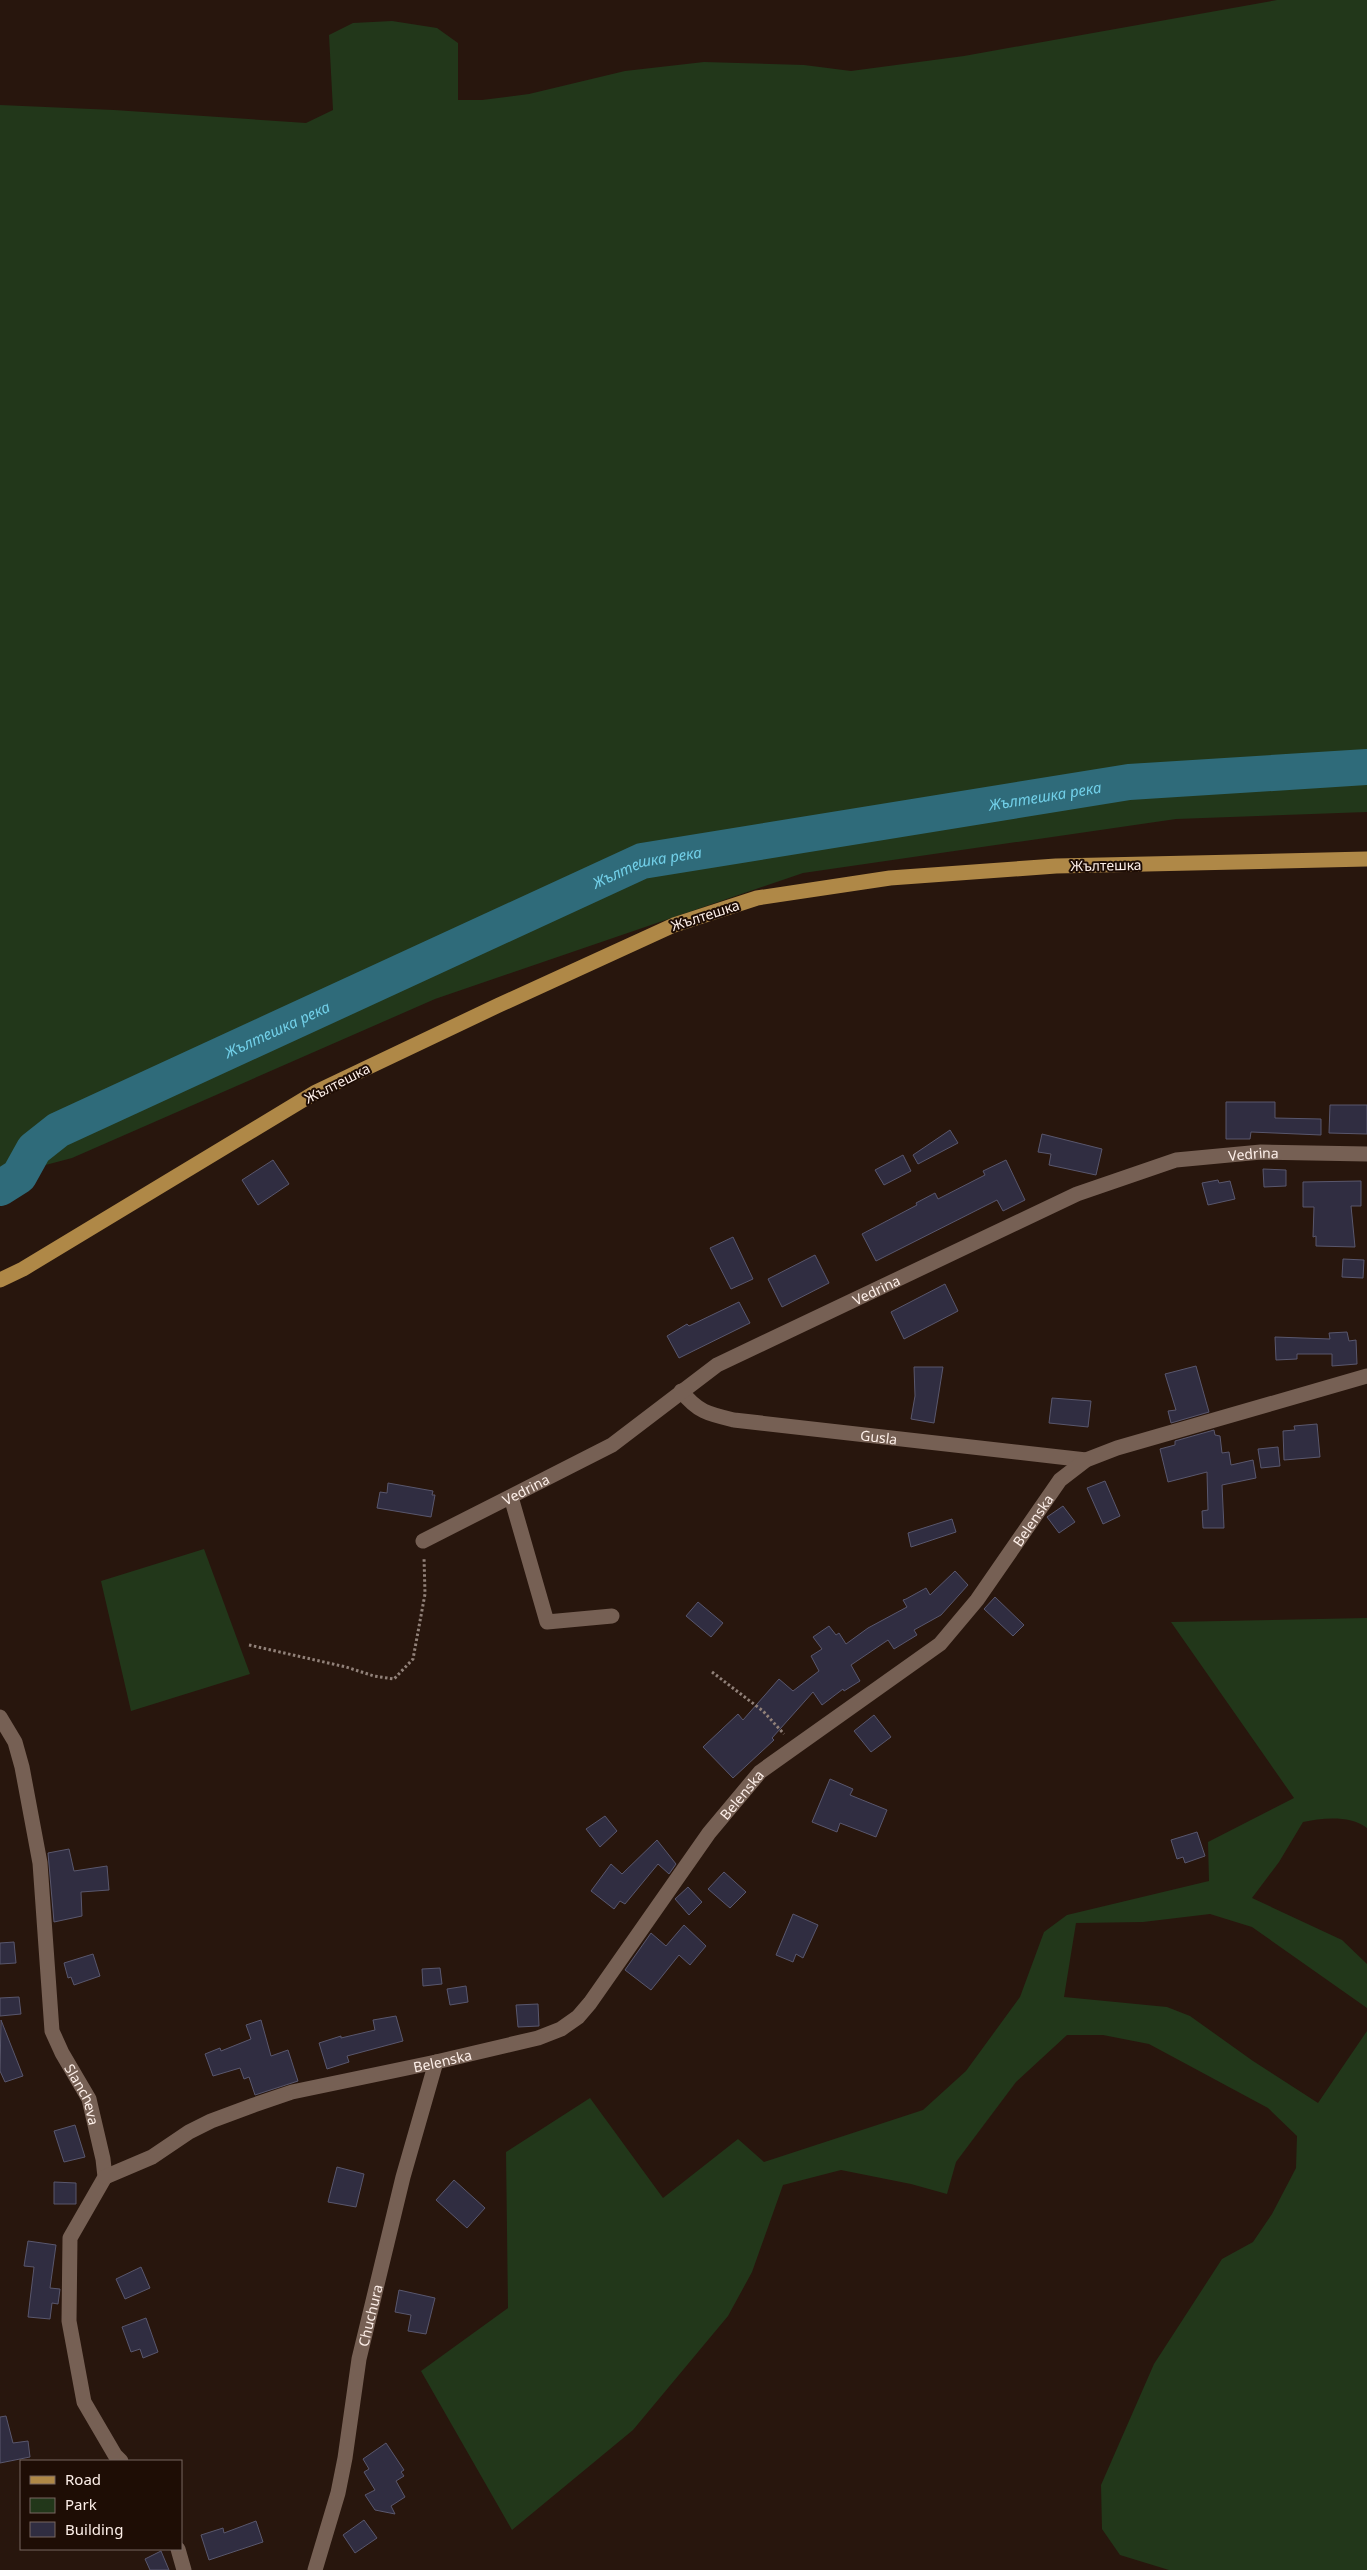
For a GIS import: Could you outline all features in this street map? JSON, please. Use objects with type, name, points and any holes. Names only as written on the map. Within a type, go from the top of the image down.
[{"type":"main road","name":"Жълтешка","points":[[0,1280],[23,1269],[325,1088],[499,1005],[674,925],[757,898],[890,878],[1056,866],[1367,859]]},
{"type":"street","name":"Vedrina","points":[[423,1541],[612,1445],[717,1365],[1077,1194],[1176,1160],[1261,1152],[1367,1154]]},
{"type":"street","name":"Belenska","points":[[105,2177],[152,2157],[204,2125],[292,2092],[436,2062],[538,2038],[561,2029],[578,2017],[709,1833],[760,1772],[940,1644],[977,1600],[1060,1480],[1086,1460],[1117,1448],[1367,1376]]},
{"type":"street","name":"Gusla","points":[[681,1391],[693,1406],[705,1414],[734,1420],[1086,1460]]},
{"type":"street","points":[[511,1497],[547,1622],[612,1616]]},
{"type":"street","name":"Slancheva","points":[[0,1718],[15,1742],[22,1767],[37,1846],[46,1927],[52,2031],[62,2054],[89,2099],[105,2177]]},
{"type":"street","name":"Chuchura","points":[[316,2570],[343,2467],[359,2359],[403,2177],[436,2062]]},
{"type":"street","points":[[105,2177],[70,2238],[69,2321],[84,2402],[115,2455],[120,2460]]},
{"type":"street","points":[[178,2550],[184,2570]]},
{"type":"path","points":[[249,1645],[346,1667],[374,1676],[394,1679],[413,1659],[424,1594],[423,1541]]},
{"type":"path","points":[[712,1672],[763,1711],[796,1748]]},
{"type":"green space","points":[[1277,0],[1367,0],[1367,812],[1176,819],[803,873],[435,999],[72,1158],[0,1177],[0,105],[114,110],[306,123],[333,110],[329,35],[353,23],[392,21],[437,28],[458,43],[458,100],[482,100],[529,94],[625,71],[704,62],[804,65],[851,71],[964,56]]},
{"type":"green space","points":[[204,1549],[250,1674],[131,1711],[101,1581]]},
{"type":"green space","points":[[1367,1618],[1367,1828],[1344,1819],[1319,1819],[1303,1822],[1279,1862],[1252,1898],[1342,1940],[1367,1964],[1367,2008],[1252,1927],[1210,1914],[1143,1922],[1076,1923],[1064,1997],[1167,2007],[1190,2016],[1253,2061],[1318,2103],[1367,2031],[1367,2570],[1169,2570],[1120,2555],[1102,2529],[1101,2485],[1154,2364],[1222,2259],[1253,2242],[1272,2214],[1296,2168],[1297,2136],[1268,2108],[1149,2044],[1103,2035],[1067,2035],[1016,2082],[956,2162],[947,2194],[911,2184],[841,2170],[783,2185],[752,2272],[728,2316],[633,2430],[512,2530],[421,2371],[508,2308],[506,2152],[590,2098],[663,2198],[738,2139],[764,2162],[923,2110],[966,2071],[1020,1997],[1044,1932],[1067,1915],[1209,1881],[1208,1842],[1294,1798],[1171,1622]]},
{"type":"building","points":[[1226,1102],[1275,1102],[1275,1118],[1321,1119],[1321,1135],[1251,1132],[1250,1139],[1226,1139]]},
{"type":"building","points":[[1330,1105],[1367,1105],[1367,1134],[1329,1133]]},
{"type":"building","points":[[950,1130],[958,1143],[918,1164],[913,1155]]},
{"type":"building","points":[[1042,1134],[1102,1149],[1096,1175],[1049,1165],[1051,1154],[1038,1152]]},
{"type":"building","points":[[903,1155],[911,1171],[884,1185],[875,1170]]},
{"type":"building","points":[[273,1160],[289,1184],[258,1205],[242,1180]]},
{"type":"building","points":[[1006,1160],[1025,1200],[1003,1211],[997,1200],[876,1261],[862,1234],[917,1205],[916,1203],[935,1193],[938,1199],[985,1175],[983,1171]]},
{"type":"building","points":[[1263,1169],[1286,1170],[1286,1186],[1264,1187]]},
{"type":"building","points":[[1218,1180],[1219,1183],[1230,1181],[1235,1199],[1208,1205],[1202,1183]]},
{"type":"building","points":[[1361,1181],[1361,1206],[1351,1206],[1355,1247],[1316,1246],[1316,1236],[1313,1237],[1314,1207],[1303,1207],[1303,1182]]},
{"type":"building","points":[[733,1237],[753,1279],[731,1289],[710,1248]]},
{"type":"building","points":[[815,1255],[829,1283],[782,1307],[768,1279]]},
{"type":"building","points":[[1343,1259],[1364,1260],[1363,1278],[1342,1277]]},
{"type":"building","points":[[945,1284],[958,1311],[904,1339],[891,1312]]},
{"type":"building","points":[[739,1302],[750,1323],[679,1358],[667,1336],[687,1324],[689,1326]]},
{"type":"building","points":[[1347,1332],[1349,1341],[1356,1340],[1357,1364],[1332,1366],[1332,1354],[1297,1354],[1297,1359],[1276,1360],[1275,1337],[1330,1339],[1329,1333]]},
{"type":"building","points":[[1196,1366],[1209,1412],[1171,1423],[1168,1411],[1176,1410],[1165,1374]]},
{"type":"building","points":[[914,1367],[943,1367],[934,1423],[911,1419],[915,1396]]},
{"type":"building","points":[[1052,1398],[1091,1401],[1088,1427],[1049,1423]]},
{"type":"building","points":[[1317,1424],[1320,1457],[1284,1460],[1283,1431],[1295,1430],[1294,1426]]},
{"type":"building","points":[[1214,1430],[1215,1435],[1220,1436],[1222,1453],[1229,1452],[1231,1465],[1253,1460],[1256,1478],[1222,1485],[1224,1528],[1203,1528],[1202,1511],[1208,1510],[1207,1472],[1168,1482],[1160,1449],[1175,1445],[1175,1441]]},
{"type":"building","points":[[1278,1447],[1280,1466],[1261,1468],[1258,1449]]},
{"type":"building","points":[[1105,1481],[1120,1516],[1103,1524],[1087,1488]]},
{"type":"building","points":[[388,1483],[433,1491],[432,1495],[435,1495],[431,1517],[377,1508],[380,1492],[387,1493]]},
{"type":"building","points":[[1063,1506],[1075,1522],[1059,1533],[1047,1517]]},
{"type":"building","points":[[952,1519],[956,1532],[911,1547],[908,1533]]},
{"type":"building","points":[[955,1571],[968,1585],[941,1615],[914,1630],[917,1635],[894,1649],[888,1640],[851,1665],[860,1681],[844,1691],[843,1689],[822,1705],[813,1692],[772,1738],[774,1740],[733,1778],[703,1747],[738,1714],[743,1720],[779,1679],[793,1691],[819,1671],[811,1656],[822,1649],[813,1637],[829,1626],[836,1635],[839,1633],[846,1644],[868,1628],[907,1607],[903,1600],[926,1588],[930,1595]]},
{"type":"building","points":[[995,1597],[1024,1625],[1013,1636],[984,1609]]},
{"type":"building","points":[[698,1602],[723,1623],[711,1637],[686,1616]]},
{"type":"building","points":[[874,1715],[891,1737],[871,1752],[854,1731]]},
{"type":"building","points":[[830,1779],[853,1789],[850,1795],[887,1810],[876,1837],[840,1823],[837,1832],[812,1822]]},
{"type":"building","points":[[605,1816],[617,1831],[600,1847],[586,1829]]},
{"type":"building","points":[[1197,1832],[1205,1856],[1185,1863],[1183,1857],[1177,1859],[1171,1840]]},
{"type":"building","points":[[657,1840],[676,1864],[669,1874],[658,1864],[625,1904],[620,1901],[614,1909],[591,1891],[611,1864],[622,1874]]},
{"type":"building","points":[[69,1849],[74,1871],[107,1866],[109,1890],[81,1892],[82,1916],[54,1922],[48,1853]]},
{"type":"building","points":[[724,1872],[746,1892],[730,1908],[708,1889]]},
{"type":"building","points":[[688,1887],[702,1902],[689,1915],[675,1899]]},
{"type":"building","points":[[793,1914],[818,1925],[803,1958],[796,1954],[793,1962],[776,1955]]},
{"type":"building","points":[[684,1925],[706,1946],[690,1965],[679,1955],[651,1990],[625,1970],[651,1933],[666,1946]]},
{"type":"building","points":[[14,1942],[16,1963],[0,1964],[0,1943]]},
{"type":"building","points":[[93,1954],[100,1976],[74,1985],[71,1977],[68,1978],[64,1963]]},
{"type":"building","points":[[440,1968],[442,1984],[423,1986],[422,1969]]},
{"type":"building","points":[[466,1986],[468,2002],[450,2005],[447,1989]]},
{"type":"building","points":[[19,1997],[21,2014],[0,2016],[0,1998]]},
{"type":"building","points":[[538,2004],[539,2026],[518,2027],[516,2005]]},
{"type":"building","points":[[396,2016],[403,2041],[347,2056],[349,2062],[327,2069],[319,2043],[341,2036],[341,2038],[375,2030],[373,2020]]},
{"type":"building","points":[[1,2020],[23,2076],[5,2082],[0,2071]]},
{"type":"building","points":[[261,2020],[271,2056],[288,2050],[298,2081],[255,2095],[249,2077],[244,2079],[240,2068],[213,2076],[205,2054],[220,2048],[221,2051],[251,2039],[246,2025]]},
{"type":"building","points":[[75,2125],[85,2157],[64,2162],[54,2131]]},
{"type":"building","points":[[337,2167],[364,2174],[356,2207],[328,2202]]},
{"type":"building","points":[[454,2180],[485,2208],[467,2228],[436,2200]]},
{"type":"building","points":[[54,2182],[76,2183],[76,2204],[54,2204]]},
{"type":"building","points":[[28,2241],[56,2245],[50,2288],[60,2289],[58,2304],[52,2303],[50,2319],[28,2317],[34,2267],[24,2266]]},
{"type":"building","points":[[141,2267],[150,2288],[125,2299],[116,2279]]},
{"type":"building","points":[[399,2290],[435,2298],[426,2334],[408,2331],[411,2315],[395,2312]]},
{"type":"building","points":[[146,2318],[158,2352],[143,2358],[140,2349],[131,2352],[122,2327]]},
{"type":"building","points":[[6,2416],[13,2443],[28,2441],[30,2457],[0,2463],[0,2417]]},
{"type":"building","points":[[386,2443],[404,2470],[401,2472],[404,2476],[396,2481],[405,2497],[391,2506],[395,2514],[375,2510],[365,2495],[375,2490],[364,2472],[369,2469],[363,2459]]},
{"type":"building","points":[[364,2520],[377,2538],[355,2553],[343,2535]]},
{"type":"building","points":[[256,2521],[263,2542],[209,2560],[201,2535],[223,2528],[224,2533]]},
{"type":"building","points":[[161,2551],[169,2570],[150,2570],[145,2559]]},
{"type":"waterway","name":"Жълтешка река","points":[[0,1188],[19,1176],[34,1149],[58,1130],[642,861],[1129,782],[1367,767]]}]
